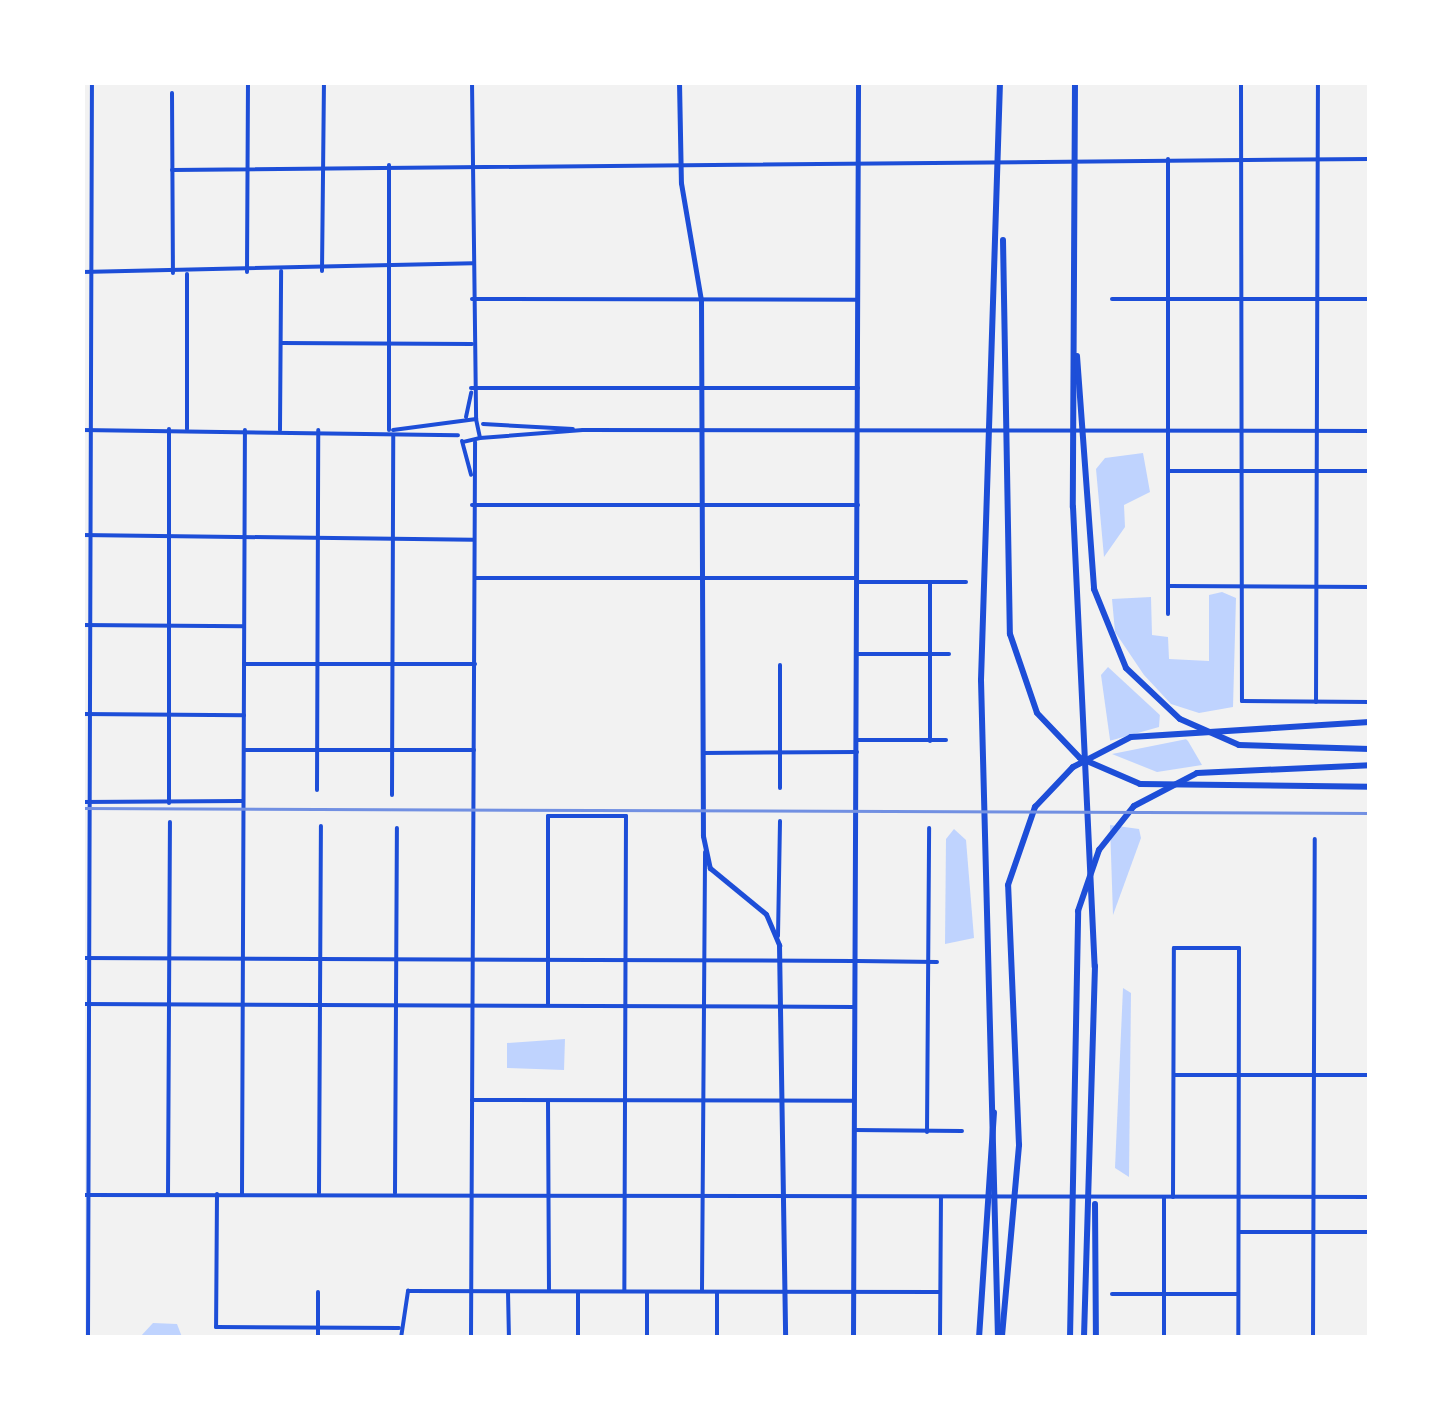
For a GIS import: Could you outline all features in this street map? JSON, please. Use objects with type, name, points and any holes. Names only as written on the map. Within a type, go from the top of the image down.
[{"type":"highway","points":[[1000,82],[982,791],[1000,1182],[1000,1338]]},
{"type":"highway","points":[[1075,82],[1073,452],[1094,826],[1096,1338]]},
{"type":"highway","points":[[1000,179],[1008,594],[1025,691],[1049,728],[1094,766],[1173,787],[1370,787]]},
{"type":"highway","points":[[1076,416],[1094,589],[1113,648],[1166,710],[1254,748],[1370,749]]},
{"type":"highway","points":[[1000,1338],[1016,1220],[1018,1174],[1010,872],[1026,823],[1091,755],[1150,734],[1370,722]]},
{"type":"highway","points":[[1070,1338],[1075,1016],[1082,890],[1134,806],[1216,768],[1370,765]]},
{"type":"highway","points":[[979,1338],[987,1182],[997,1091]]},
{"type":"highway","points":[[1084,1338],[1093,1214]]},
{"type":"main road","points":[[679,82],[679,158],[701,300],[705,852],[778,936],[780,1291],[786,1338]]},
{"type":"main road","points":[[852,1338],[858,82]]},
{"type":"street","points":[[88,1338],[85,535],[90,430],[92,82]]},
{"type":"street","points":[[247,272],[248,82]]},
{"type":"street","points":[[322,271],[324,82]]},
{"type":"street","points":[[466,418],[472,344],[472,82]]},
{"type":"street","points":[[1241,82],[1242,702],[1370,702]]},
{"type":"street","points":[[1316,702],[1318,82]]},
{"type":"street","points":[[172,92],[173,273]]},
{"type":"street","points":[[172,170],[679,158],[1370,159]]},
{"type":"street","points":[[1168,159],[1168,614]]},
{"type":"street","points":[[389,163],[392,795]]},
{"type":"street","points":[[82,272],[322,271],[336,261],[473,263]]},
{"type":"street","points":[[280,430],[281,272]]},
{"type":"street","points":[[186,274],[187,429]]},
{"type":"street","points":[[472,299],[858,300]]},
{"type":"street","points":[[1112,299],[1370,299]]},
{"type":"street","points":[[280,343],[472,344]]},
{"type":"street","points":[[82,346],[90,346]]},
{"type":"street","points":[[471,390],[858,388]]},
{"type":"street","points":[[471,390],[478,421],[471,476]]},
{"type":"street","points":[[391,430],[458,423],[466,418],[582,430]]},
{"type":"street","points":[[458,423],[471,476],[475,578],[471,1338]]},
{"type":"street","points":[[168,429],[169,802]]},
{"type":"street","points":[[82,430],[391,430],[458,435]]},
{"type":"street","points":[[242,1194],[245,430]]},
{"type":"street","points":[[317,790],[318,430]]},
{"type":"street","points":[[463,442],[582,430],[1370,431]]},
{"type":"street","points":[[1167,471],[1370,471]]},
{"type":"street","points":[[472,505],[858,505]]},
{"type":"street","points":[[85,535],[473,540]]},
{"type":"street","points":[[475,578],[966,582]]},
{"type":"street","points":[[930,582],[930,741]]},
{"type":"street","points":[[1168,586],[1370,587]]},
{"type":"street","points":[[85,625],[244,626]]},
{"type":"street","points":[[857,654],[949,654]]},
{"type":"street","points":[[244,664],[475,664]]},
{"type":"street","points":[[780,665],[780,788]]},
{"type":"street","points":[[85,714],[244,715]]},
{"type":"street","points":[[857,740],[946,740]]},
{"type":"street","points":[[244,750],[474,750]]},
{"type":"street","points":[[703,753],[857,752]]},
{"type":"street","points":[[86,802],[242,801]]},
{"type":"street","points":[[548,1005],[548,816],[626,816],[624,1290]]},
{"type":"street","points":[[778,936],[780,820]]},
{"type":"street","points":[[168,1194],[170,822]]},
{"type":"street","points":[[318,1193],[320,826]]},
{"type":"street","points":[[394,1193],[397,828]]},
{"type":"street","points":[[927,1132],[930,828]]},
{"type":"street","points":[[1313,1338],[1315,840]]},
{"type":"street","points":[[702,1290],[705,852]]},
{"type":"street","points":[[1173,1196],[1174,948],[1239,948],[1238,1338]]},
{"type":"street","points":[[85,958],[937,962]]},
{"type":"street","points":[[85,1004],[854,1007]]},
{"type":"street","points":[[1174,1075],[1370,1075]]},
{"type":"street","points":[[472,1100],[854,1101]]},
{"type":"street","points":[[548,1100],[549,1291]]},
{"type":"street","points":[[854,1130],[962,1131]]},
{"type":"street","points":[[217,1194],[216,1327],[401,1328]]},
{"type":"street","points":[[85,1195],[1370,1197]]},
{"type":"street","points":[[940,1338],[941,1195]]},
{"type":"street","points":[[1164,1196],[1164,1338]]},
{"type":"street","points":[[1238,1232],[1370,1232]]},
{"type":"street","points":[[401,1338],[404,1294],[624,1290],[940,1292]]},
{"type":"street","points":[[716,1290],[717,1338]]},
{"type":"street","points":[[578,1291],[578,1338]]},
{"type":"street","points":[[647,1291],[647,1338]]},
{"type":"street","points":[[318,1292],[318,1338]]},
{"type":"street","points":[[508,1292],[509,1338]]},
{"type":"street","points":[[1112,1294],[1238,1294]]},
{"type":"water","points":[[1143,453],[1150,492],[1124,505],[1125,527],[1104,557],[1096,469],[1105,458]]},
{"type":"water","points":[[1222,592],[1236,598],[1233,707],[1199,713],[1171,704],[1144,675],[1115,632],[1112,599],[1151,597],[1152,635],[1168,637],[1169,659],[1209,661],[1209,595]]},
{"type":"water","points":[[1108,667],[1188,741],[1202,765],[1157,772],[1112,754],[1101,675]]},
{"type":"water","points":[[1110,825],[1139,829],[1141,838],[1113,915]]},
{"type":"water","points":[[954,829],[966,840],[974,938],[945,944],[946,839]]},
{"type":"water","points":[[1123,988],[1131,993],[1129,1177],[1115,1168]]},
{"type":"water","points":[[565,1039],[564,1070],[507,1068],[507,1043]]},
{"type":"water","points":[[153,1323],[177,1324],[182,1337],[140,1337]]},
{"type":"pier","points":[[1160,713],[1192,738],[1107,755],[1102,743],[1159,727]]},
{"type":"railway","points":[[82,808],[1370,813]]}]
